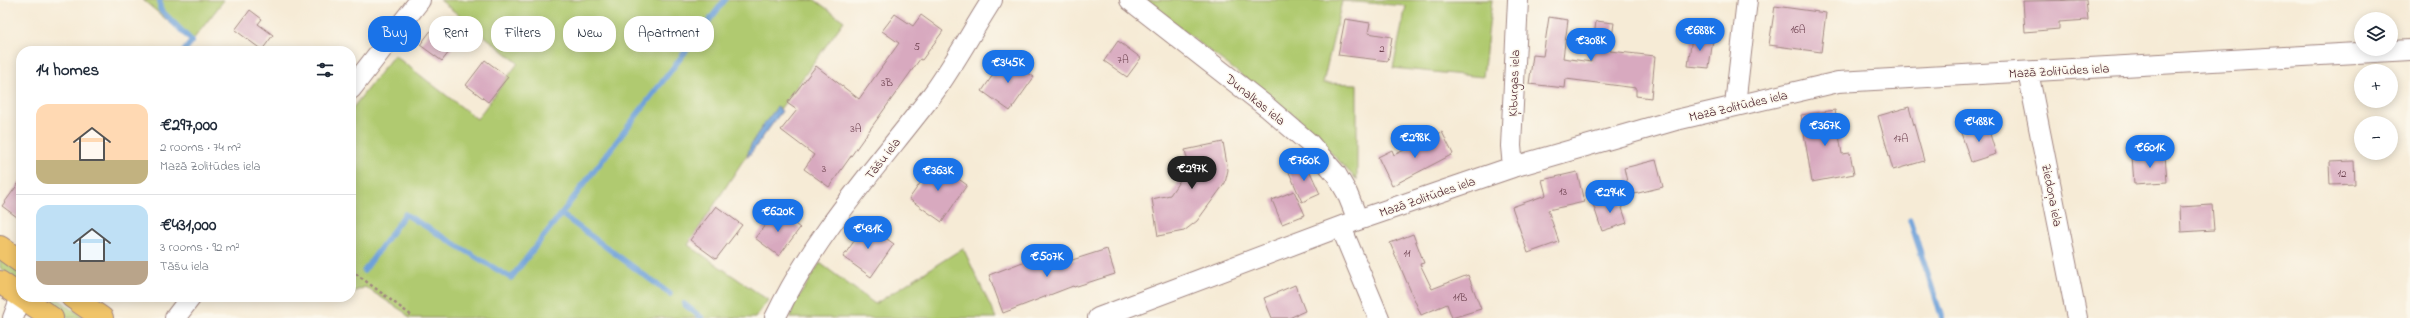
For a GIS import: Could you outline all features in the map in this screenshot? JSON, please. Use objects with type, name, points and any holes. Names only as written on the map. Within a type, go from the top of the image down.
[{"type":"main road","points":[[0,247],[16,258]]},
{"type":"main road","points":[[0,282],[16,293]]},
{"type":"main road","points":[[28,302],[52,318]]},
{"type":"main road","points":[[79,302],[102,318]]},
{"type":"street","points":[[356,83],[420,0]]},
{"type":"street","name":"Tāšu iela","points":[[775,318],[793,280],[837,215],[933,93],[992,0]]},
{"type":"street","name":"Dunalkas iela","points":[[1130,0],[1267,107],[1309,143],[1336,174],[1347,193],[1349,223],[1379,318]]},
{"type":"street","name":"Ķiburgas iela","points":[[1513,167],[1511,146],[1518,0]]},
{"type":"street","points":[[1735,105],[1747,0]]},
{"type":"street","name":"Mazā Zolitūdes iela","points":[[1098,318],[1349,223],[1513,167],[1735,105],[1838,82],[2410,50]]},
{"type":"street","name":"Ziedoņa iela","points":[[2028,72],[2077,318]]},
{"type":"street","points":[[13,318],[19,302]]},
{"type":"street","points":[[175,318],[187,302]]},
{"type":"path","points":[[356,274],[412,316]]},
{"type":"green space","points":[[143,0],[224,0],[192,41]]},
{"type":"green space","points":[[440,0],[815,0],[844,21],[744,159],[688,245],[768,300],[755,318],[409,318],[404,312],[365,287],[356,291],[356,104],[394,55],[477,119],[518,63],[504,52],[555,52],[555,16],[491,16],[491,41],[483,35],[483,16],[460,16]]},
{"type":"green space","points":[[1143,0],[1492,0],[1483,77],[1393,68],[1406,6],[1342,1],[1323,83],[1357,84],[1357,180],[1300,120]]},
{"type":"green space","points":[[963,248],[996,318],[790,318],[794,305],[820,263],[875,304]]},
{"type":"green space","points":[[0,258],[16,269],[16,279],[0,268]]},
{"type":"green space","points":[[47,302],[62,302],[85,318],[69,318]]},
{"type":"water","points":[[777,107],[782,111],[748,157],[748,152],[754,139]]},
{"type":"building","points":[[2086,0],[2088,20],[2059,22],[2059,29],[2025,32],[2023,1]]},
{"type":"building","points":[[1775,6],[1826,13],[1821,52],[1769,45]]},
{"type":"building","points":[[250,10],[262,19],[258,24],[273,35],[265,46],[257,46],[235,30]]},
{"type":"building","points":[[895,14],[913,26],[921,15],[943,31],[922,60],[920,59],[829,187],[804,169],[814,155],[781,130],[797,110],[787,103],[816,66],[859,99],[899,43],[882,31]]},
{"type":"building","points":[[1549,17],[1568,20],[1563,58],[1591,62],[1596,21],[1614,23],[1610,51],[1655,56],[1651,98],[1636,96],[1636,88],[1566,79],[1565,88],[1529,84],[1533,55],[1543,56]]},
{"type":"building","points":[[1345,19],[1370,23],[1368,33],[1392,37],[1388,61],[1338,55]]},
{"type":"building","points":[[429,33],[429,52],[421,46]]},
{"type":"building","points":[[1692,37],[1713,39],[1709,68],[1688,66]]},
{"type":"building","points":[[1118,41],[1141,58],[1127,77],[1104,61]]},
{"type":"building","points":[[430,52],[449,52],[442,61]]},
{"type":"building","points":[[1005,57],[1034,77],[1010,111],[982,91]]},
{"type":"building","points":[[485,60],[508,77],[488,102],[466,85]]},
{"type":"building","points":[[1909,107],[1924,161],[1893,170],[1878,116]]},
{"type":"building","points":[[1835,110],[1842,154],[1850,153],[1854,174],[1812,182],[1801,115]]},
{"type":"building","points":[[1987,124],[1996,154],[1971,162],[1961,133]]},
{"type":"building","points":[[1442,132],[1453,154],[1392,186],[1378,157],[1392,150],[1394,155]]},
{"type":"building","points":[[1223,142],[1228,170],[1225,183],[1197,221],[1184,231],[1158,236],[1152,199],[1170,195],[1189,167],[1185,150]]},
{"type":"building","points":[[2165,154],[2167,182],[2134,184],[2132,156]]},
{"type":"building","points":[[1656,160],[1663,187],[1630,195],[1624,168]]},
{"type":"building","points":[[2354,161],[2355,184],[2330,185],[2329,162]]},
{"type":"building","points":[[935,162],[967,185],[942,222],[909,199]]},
{"type":"building","points":[[1306,163],[1320,194],[1302,202],[1288,170]]},
{"type":"building","points":[[1577,172],[1584,202],[1548,210],[1559,242],[1528,253],[1512,207],[1546,195],[1542,180]]},
{"type":"building","points":[[16,187],[16,216],[2,206]]},
{"type":"building","points":[[1294,191],[1305,215],[1282,224],[1272,200]]},
{"type":"building","points":[[1618,196],[1627,223],[1602,231],[1593,204]]},
{"type":"building","points":[[2212,205],[2214,230],[2181,232],[2180,207]]},
{"type":"building","points":[[716,206],[742,225],[716,259],[690,240]]},
{"type":"building","points":[[777,210],[800,228],[779,256],[755,238]]},
{"type":"building","points":[[866,224],[894,244],[871,277],[843,257]]},
{"type":"building","points":[[1413,234],[1424,263],[1420,264],[1432,289],[1468,275],[1481,309],[1452,318],[1447,304],[1421,315],[1390,243]]},
{"type":"building","points":[[1107,249],[1115,274],[1074,287],[1073,286],[1003,313],[989,275],[1041,255],[1047,268]]},
{"type":"building","points":[[1295,285],[1305,311],[1289,318],[1272,318],[1264,298]]},
{"type":"waterway","points":[[160,0],[160,9],[192,41],[188,46]]},
{"type":"waterway","points":[[561,214],[725,0]]},
{"type":"waterway","points":[[364,271],[405,214],[511,278],[561,214],[670,294]]},
{"type":"waterway","points":[[1910,220],[1942,318]]},
{"type":"waterway","points":[[684,304],[702,318]]}]
